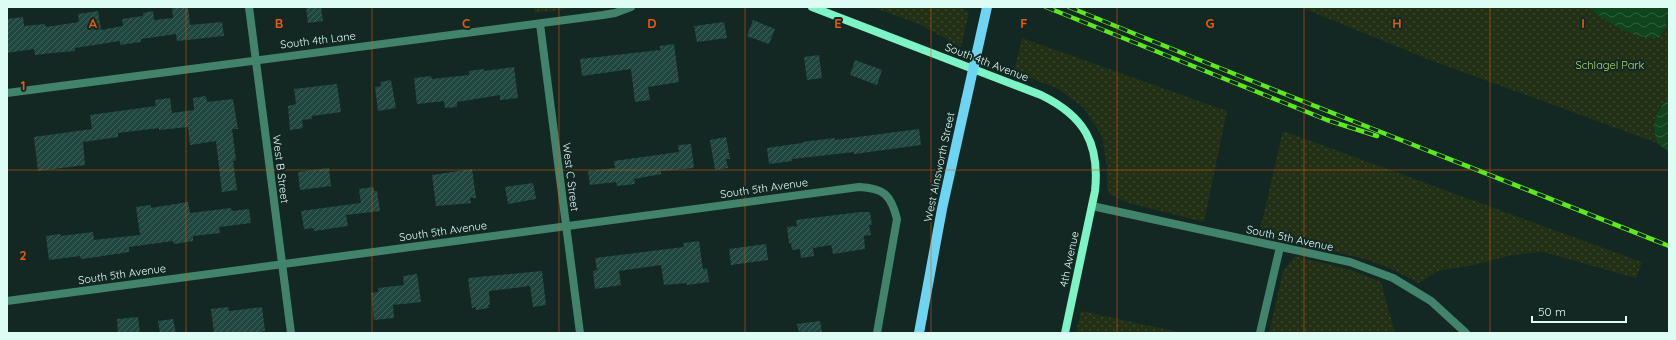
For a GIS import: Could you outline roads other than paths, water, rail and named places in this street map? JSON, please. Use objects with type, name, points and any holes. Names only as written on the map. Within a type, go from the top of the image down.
[{"type":"main road","name":"West Ainsworth Street","points":[[919,333],[942,209],[987,7]]},
{"type":"street","name":"West B Street","points":[[249,7],[291,333]]},
{"type":"street","name":"South 4th Lane","points":[[7,93],[256,59],[540,24],[615,13],[631,7]]},
{"type":"street","name":"South 4th Avenue","points":[[812,7],[1041,94],[1064,107],[1076,117],[1093,145],[1096,161],[1095,191]]},
{"type":"street","name":"West C Street","points":[[540,24],[580,333]]},
{"type":"street","name":"South 5th Avenue","points":[[7,300],[859,187],[871,187],[882,191],[893,204],[897,219],[877,333]]},
{"type":"street","name":"4th Avenue","points":[[1065,333],[1095,191]]},
{"type":"street","name":"South 5th Avenue","points":[[1092,206],[1350,262],[1393,278],[1431,301],[1466,333]]},
{"type":"street","points":[[1260,333],[1280,247]]},
{"type":"water","points":[[1588,7],[1669,7],[1669,10],[1665,27],[1660,37],[1651,37],[1641,36],[1622,29],[1604,19]]},
{"type":"water","points":[[1669,97],[1669,152],[1657,143],[1655,136],[1655,124],[1661,107]]},
{"type":"railway","points":[[1046,7],[1327,120],[1377,136]]},
{"type":"railway","points":[[1069,7],[1294,98],[1669,246]]},
{"type":"park label","name":"Schlagel Park","points":[[1610,65]]}]
